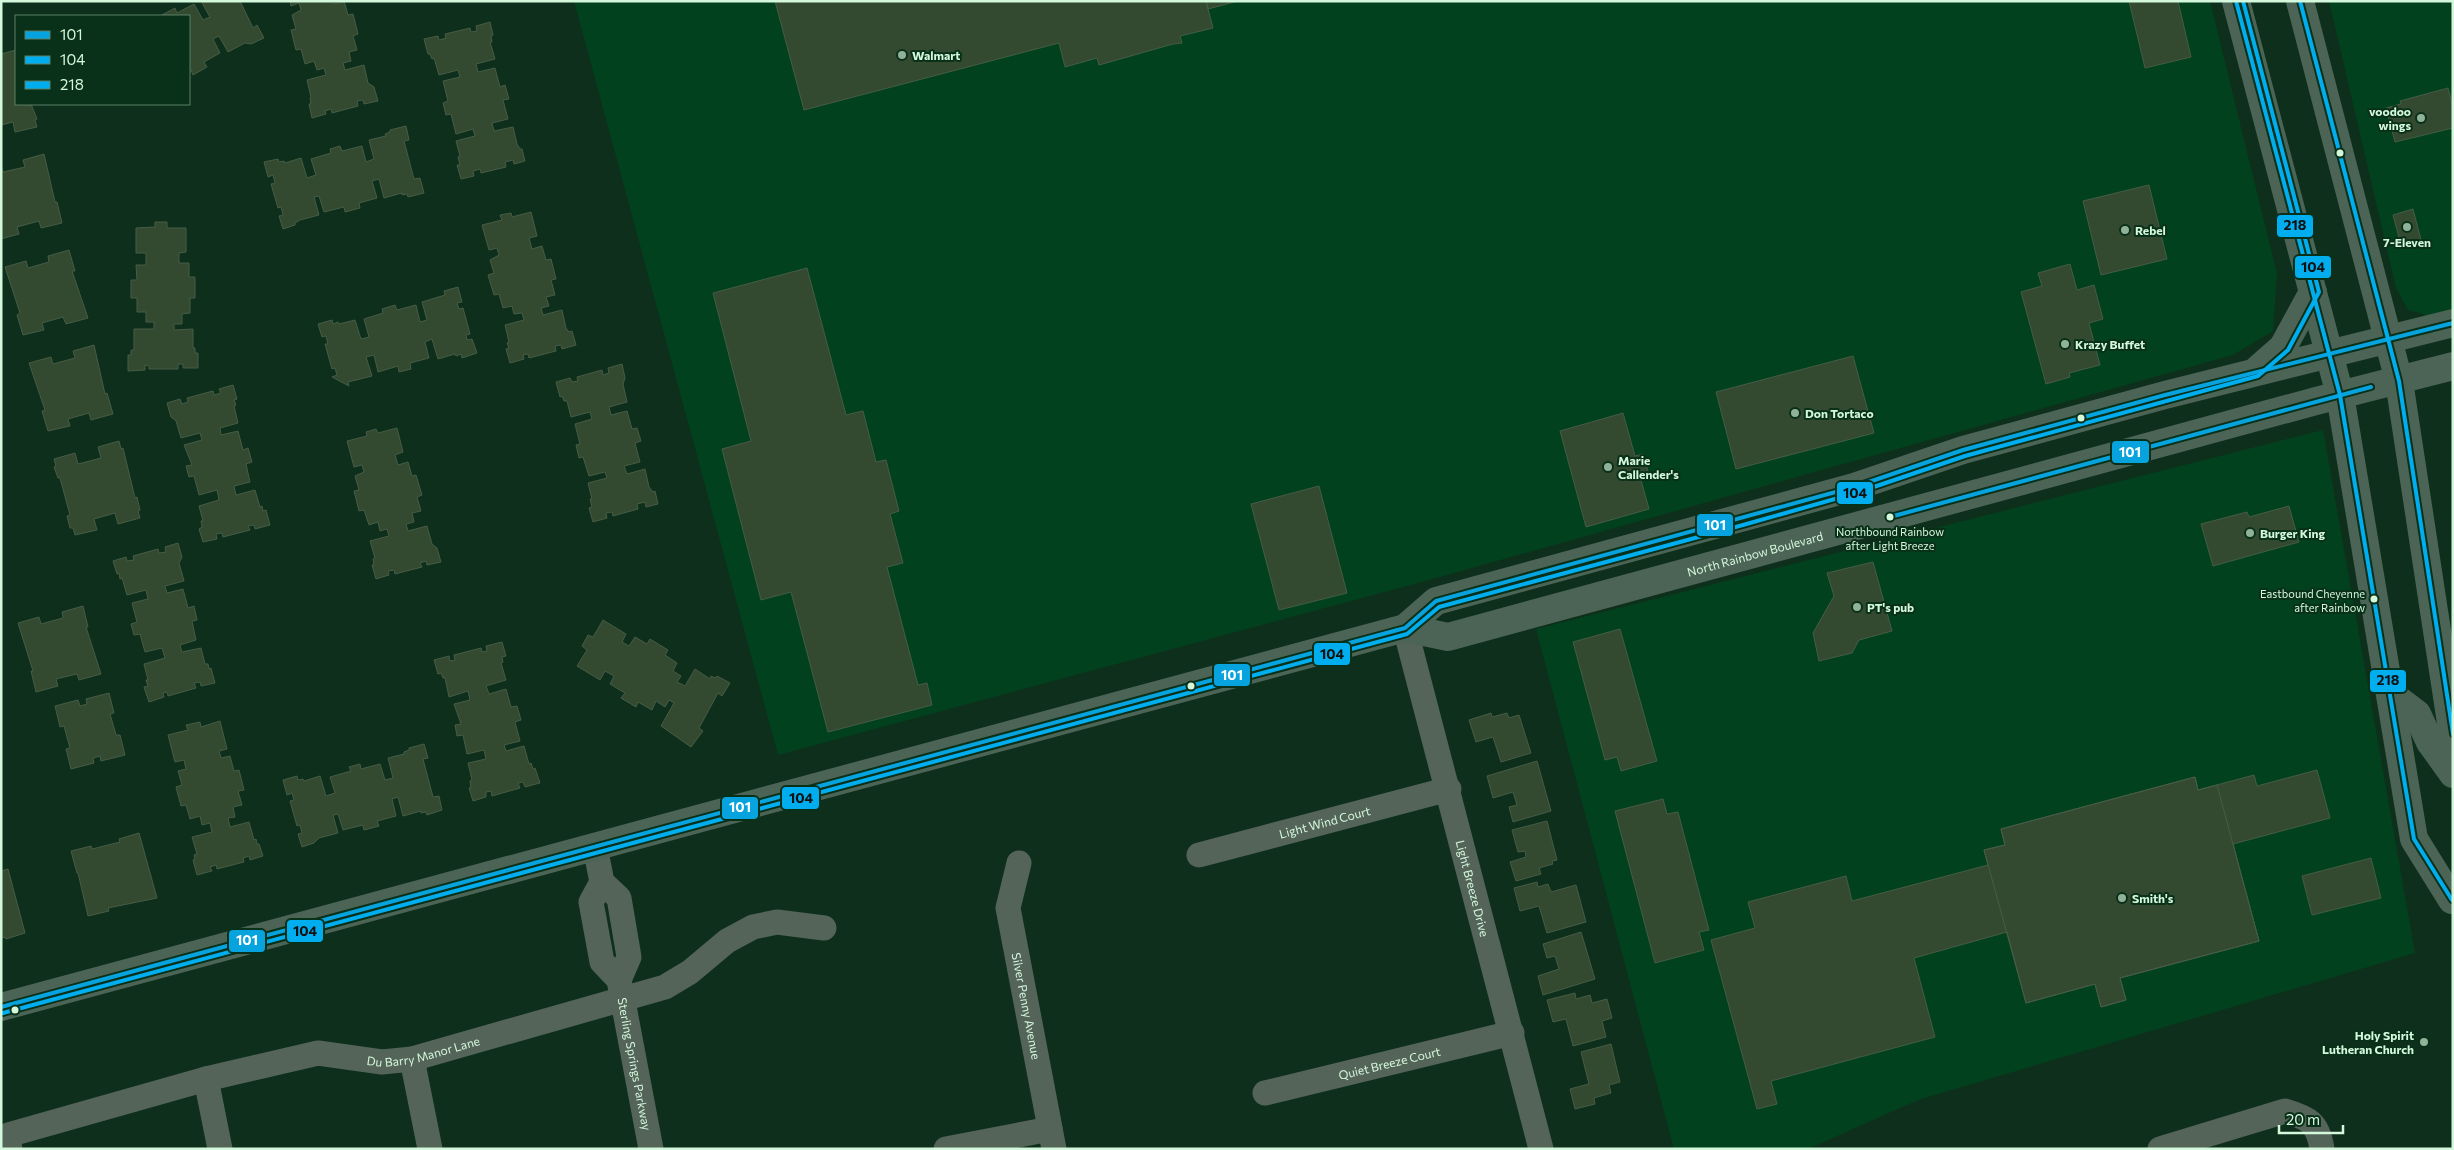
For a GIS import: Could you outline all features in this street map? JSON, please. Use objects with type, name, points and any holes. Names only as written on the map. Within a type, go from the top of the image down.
[{"type":"main road","points":[[2236,1],[2340,395],[2392,696],[2414,839],[2453,900]]},
{"type":"main road","points":[[2300,1],[2399,381],[2453,736]]},
{"type":"main road","points":[[2256,370],[2283,347],[2313,292]]},
{"type":"main road","name":"North Rainbow Boulevard","points":[[1405,628],[1436,600],[1854,488],[1963,450],[2256,370],[2453,322]]},
{"type":"main road","name":"North Rainbow Boulevard","points":[[1,1007],[1405,628],[1448,637],[2453,366]]},
{"type":"main road","points":[[1703,530],[1710,565]]},
{"type":"main road","points":[[2392,696],[2416,714],[2430,742],[2453,774]]},
{"type":"street","name":"Light Breeze Drive","points":[[1405,628],[1449,789],[1541,1149]]},
{"type":"street","name":"Light Wind Court","points":[[1200,855],[1449,789]]},
{"type":"street","name":"Sterling Springs Parkway","points":[[595,846],[602,882],[619,898],[629,957],[620,989],[651,1149]]},
{"type":"street","name":"Silver Penny Avenue","points":[[1019,863],[1008,908],[1052,1139]]},
{"type":"street","name":"Du Barry Manor Lane","points":[[9,1142],[206,1078],[318,1053],[382,1062],[412,1060],[620,989],[664,986],[690,972],[727,942],[753,927],[777,922],[824,928]]},
{"type":"street","name":"Quiet Breeze Court","points":[[1265,1093],[1512,1033]]},
{"type":"street","points":[[412,1060],[430,1149]]},
{"type":"street","points":[[206,1078],[220,1149]]},
{"type":"street","points":[[2160,1149],[2285,1112],[2306,1118],[2320,1135],[2322,1149]]},
{"type":"street","points":[[946,1149],[1052,1139]]},
{"type":"shaded area","points":[[574,1],[2210,1],[2277,274],[2273,331],[2233,355],[1429,580],[778,755]]},
{"type":"shaded area","points":[[2329,1],[2453,1],[2453,310],[2430,316],[2408,310],[2396,288]]},
{"type":"shaded area","points":[[2323,430],[2415,953],[1918,1100],[1808,1149],[1674,1149],[1536,629]]},
{"type":"building","points":[[201,1],[240,1],[253,28],[257,25],[264,38],[251,44],[245,43],[228,52],[219,36],[213,39],[220,53],[204,62],[207,67],[193,75],[190,70],[190,15],[162,15],[175,8],[177,13],[194,4],[203,20],[210,17]]},
{"type":"building","points":[[290,1],[334,1],[334,4],[344,1],[348,15],[353,14],[358,34],[353,36],[357,50],[349,52],[351,61],[343,63],[345,70],[364,65],[368,83],[374,87],[378,101],[364,104],[363,100],[357,101],[358,106],[332,113],[331,109],[325,111],[326,114],[312,118],[309,104],[311,104],[311,97],[307,80],[326,75],[324,68],[317,70],[314,61],[305,64],[301,49],[296,50],[291,30],[296,29],[292,15],[301,10],[299,3],[291,6]]},
{"type":"building","name":"Walmart","points":[[775,1],[1206,1],[1213,28],[1180,36],[1182,43],[1099,65],[1097,58],[1065,67],[1059,43],[804,110]]},
{"type":"building","points":[[1206,1],[1238,1],[1208,9]]},
{"type":"building","points":[[2129,1],[2178,1],[2191,57],[2145,68]]},
{"type":"building","points":[[490,22],[493,35],[491,36],[492,42],[490,42],[495,59],[476,64],[478,72],[495,68],[500,87],[505,85],[509,99],[503,100],[508,119],[492,123],[494,131],[513,127],[517,144],[522,149],[525,161],[514,164],[513,160],[505,162],[506,167],[481,173],[480,169],[473,171],[474,176],[461,179],[457,165],[460,165],[458,157],[460,156],[456,141],[475,136],[473,129],[456,134],[451,114],[446,115],[443,103],[448,101],[443,81],[460,77],[458,70],[439,75],[434,58],[432,59],[430,54],[428,54],[424,39],[438,36],[439,40],[446,38],[445,34],[470,28],[471,32],[477,31],[476,26]]},
{"type":"building","points":[[15,50],[15,105],[31,105],[37,119],[35,120],[37,127],[15,132],[13,122],[1,125],[1,54]]},
{"type":"building","name":"voodoo wings","points":[[2448,88],[2453,108],[2453,128],[2395,142],[2386,108],[2401,104],[2400,101]]},
{"type":"building","points":[[406,126],[409,140],[404,141],[414,179],[420,178],[424,193],[408,197],[407,194],[402,195],[402,193],[384,198],[379,179],[372,181],[377,198],[359,203],[360,208],[345,212],[344,207],[324,212],[319,196],[314,197],[319,215],[300,220],[295,225],[283,229],[279,216],[283,215],[281,207],[278,208],[271,184],[275,183],[273,175],[268,177],[264,162],[278,159],[279,162],[284,161],[285,163],[301,158],[307,178],[316,175],[311,159],[331,153],[330,149],[340,146],[342,151],[362,146],[366,162],[374,159],[369,140],[386,136],[385,134],[390,132],[390,130]]},
{"type":"building","points":[[44,154],[62,223],[41,228],[39,221],[17,227],[19,234],[1,239],[1,167],[3,172],[25,167],[23,160]]},
{"type":"building","name":"Rebel","points":[[2149,185],[2167,259],[2101,275],[2083,201]]},
{"type":"building","name":"7-Eleven","points":[[2413,209],[2421,240],[2401,245],[2393,215]]},
{"type":"building","points":[[531,212],[537,236],[529,238],[532,249],[542,246],[546,260],[551,259],[556,279],[551,280],[555,295],[546,297],[549,306],[541,308],[543,315],[562,310],[566,328],[569,332],[572,331],[576,345],[562,349],[561,345],[555,346],[556,351],[529,358],[528,354],[523,355],[524,359],[510,363],[506,349],[509,348],[507,343],[509,342],[505,325],[524,320],[522,313],[514,314],[512,306],[503,308],[499,294],[494,295],[488,275],[494,273],[490,260],[499,255],[497,248],[489,250],[482,225],[502,220],[500,215],[511,213],[512,217]]},
{"type":"building","points":[[155,222],[167,222],[167,228],[186,228],[186,252],[179,253],[179,263],[189,263],[189,277],[195,277],[195,298],[190,298],[190,313],[182,314],[182,324],[174,324],[174,330],[193,329],[193,348],[195,348],[195,353],[198,353],[198,368],[183,368],[183,364],[178,364],[178,369],[149,369],[149,366],[145,365],[145,370],[128,371],[128,355],[131,355],[131,350],[134,350],[134,329],[154,329],[154,322],[146,322],[146,312],[137,312],[137,298],[131,298],[131,280],[137,280],[136,265],[146,265],[146,253],[136,253],[136,228],[155,227]]},
{"type":"building","points":[[69,250],[75,271],[72,271],[88,318],[66,324],[63,317],[42,323],[44,330],[23,335],[17,315],[20,313],[5,267],[26,261],[28,268],[49,262],[48,256]]},
{"type":"building","name":"Krazy Buffet","points":[[2070,264],[2077,290],[2094,285],[2103,319],[2089,323],[2100,365],[2069,373],[2070,377],[2046,384],[2021,292],[2042,286],[2038,273]]},
{"type":"building","points":[[807,268],[846,415],[863,411],[876,462],[886,460],[899,511],[890,514],[903,563],[887,567],[918,685],[927,683],[932,705],[828,732],[791,592],[761,600],[722,449],[751,441],[713,293]]},
{"type":"building","points":[[458,287],[462,302],[457,303],[459,309],[463,308],[470,334],[466,335],[467,340],[472,339],[477,353],[462,358],[461,354],[456,356],[455,354],[438,359],[432,339],[425,342],[429,358],[410,363],[411,369],[399,372],[398,366],[378,372],[374,355],[366,357],[372,376],[348,382],[349,386],[332,377],[337,375],[335,368],[332,369],[325,344],[328,344],[326,336],[322,337],[318,324],[332,320],[333,324],[338,322],[339,324],[355,320],[361,339],[369,337],[364,319],[383,313],[382,309],[395,305],[397,310],[416,305],[420,322],[427,320],[422,302],[445,295],[444,291]]},
{"type":"building","points":[[94,345],[105,394],[107,393],[113,414],[91,420],[89,413],[68,419],[70,426],[48,431],[42,411],[45,410],[29,363],[51,357],[53,364],[75,358],[73,351]]},
{"type":"building","name":"Don Tortaco","points":[[1853,356],[1874,433],[1736,469],[1716,392]]},
{"type":"building","points":[[622,364],[625,378],[623,384],[627,402],[609,407],[611,415],[627,411],[632,429],[637,428],[641,441],[635,443],[640,462],[624,466],[627,474],[645,469],[649,487],[653,492],[655,491],[658,504],[646,507],[645,502],[637,504],[638,509],[613,516],[612,512],[606,513],[607,518],[593,522],[589,508],[592,507],[590,499],[592,499],[588,483],[607,478],[605,472],[589,476],[583,457],[579,458],[576,445],[580,444],[575,424],[592,419],[590,412],[571,417],[567,401],[564,401],[562,396],[560,397],[556,382],[570,378],[572,382],[578,381],[577,377],[602,370],[603,375],[609,373],[608,368]]},
{"type":"building","points":[[233,385],[237,399],[234,400],[236,405],[234,406],[238,423],[220,428],[221,435],[238,431],[243,450],[248,448],[252,462],[246,464],[250,482],[234,486],[236,495],[255,490],[260,507],[262,506],[263,511],[266,510],[270,525],[255,529],[254,525],[248,526],[250,530],[223,537],[222,533],[216,534],[217,539],[203,542],[199,529],[202,527],[201,521],[203,521],[199,506],[219,500],[217,490],[199,495],[194,476],[189,477],[186,466],[192,465],[184,445],[202,440],[200,433],[181,438],[176,421],[171,417],[167,403],[180,399],[182,404],[188,402],[187,398],[213,391],[214,395],[221,393],[219,389]]},
{"type":"building","name":"Marie Callender's","points":[[1623,413],[1635,456],[1643,454],[1650,478],[1641,480],[1649,509],[1586,527],[1560,431]]},
{"type":"building","points":[[397,428],[403,452],[395,455],[398,465],[408,462],[412,476],[416,475],[422,495],[417,497],[421,511],[412,513],[414,522],[406,524],[408,531],[427,526],[432,544],[437,548],[441,562],[427,565],[426,561],[420,563],[422,567],[395,574],[394,570],[388,571],[389,575],[376,579],[372,565],[374,565],[373,559],[375,558],[370,541],[389,536],[387,529],[380,531],[378,522],[369,525],[364,510],[359,511],[354,491],[359,490],[355,476],[364,472],[362,465],[354,467],[347,441],[367,436],[366,432],[376,429],[378,433]]},
{"type":"building","points":[[119,441],[121,449],[123,448],[135,498],[137,497],[140,518],[118,524],[115,513],[94,519],[97,530],[75,535],[73,528],[70,528],[67,516],[70,515],[60,478],[58,478],[54,467],[56,466],[54,459],[75,453],[78,464],[101,458],[98,447]]},
{"type":"building","points":[[1319,486],[1347,593],[1279,610],[1251,504]]},
{"type":"building","name":"Burger King","points":[[2289,506],[2299,542],[2213,566],[2201,524],[2247,512],[2249,517]]},
{"type":"building","points":[[178,543],[182,557],[179,563],[184,581],[165,586],[167,593],[183,589],[188,608],[194,606],[197,620],[192,621],[196,640],[180,645],[182,652],[201,648],[205,664],[208,664],[209,669],[211,668],[215,683],[201,686],[200,682],[194,683],[196,688],[168,696],[167,692],[163,693],[164,697],[149,702],[144,687],[148,686],[146,680],[148,680],[144,664],[165,658],[162,648],[145,652],[140,634],[134,635],[131,624],[137,622],[132,603],[148,599],[146,590],[127,595],[122,578],[120,579],[119,573],[117,574],[113,561],[126,557],[127,561],[134,560],[133,556],[158,549],[159,553],[166,552],[165,547]]},
{"type":"building","name":"PT's pub","points":[[1873,562],[1892,631],[1859,640],[1852,653],[1819,661],[1813,633],[1834,596],[1827,573]]},
{"type":"building","points":[[83,606],[88,627],[86,627],[101,674],[79,680],[77,674],[56,679],[58,686],[36,692],[31,671],[33,671],[18,623],[39,617],[41,624],[63,618],[62,612]]},
{"type":"building","points":[[603,620],[626,634],[622,642],[629,646],[635,637],[647,644],[650,639],[668,650],[665,655],[677,663],[673,671],[681,676],[677,682],[685,686],[695,669],[710,679],[711,676],[715,678],[717,676],[730,683],[722,696],[718,693],[699,728],[703,731],[691,747],[661,726],[674,703],[669,700],[665,707],[656,701],[652,710],[638,702],[636,707],[621,698],[625,693],[610,684],[614,676],[605,671],[600,680],[577,666],[587,650],[582,646],[588,635],[593,637]]},
{"type":"building","points":[[1620,629],[1657,761],[1621,771],[1617,757],[1605,760],[1573,642]]},
{"type":"building","points":[[502,642],[506,656],[502,657],[503,662],[501,663],[506,680],[486,686],[489,694],[506,689],[511,707],[517,706],[521,720],[515,722],[520,741],[504,745],[506,751],[524,746],[529,764],[531,763],[533,769],[535,768],[540,783],[525,787],[523,782],[518,783],[520,788],[492,796],[491,791],[486,792],[486,797],[473,801],[469,788],[471,788],[470,781],[472,780],[468,763],[486,759],[484,750],[467,754],[463,735],[457,736],[455,725],[461,724],[454,704],[470,700],[468,691],[449,697],[445,678],[443,678],[441,673],[438,674],[434,660],[449,656],[450,661],[455,660],[454,655],[481,648],[482,652],[487,651],[486,646]]},
{"type":"building","points":[[109,693],[114,713],[110,714],[116,735],[120,735],[125,755],[101,761],[100,756],[93,758],[94,763],[71,769],[66,749],[70,748],[64,726],[60,727],[55,706],[78,700],[80,706],[87,704],[86,699]]},
{"type":"building","points":[[1491,713],[1492,717],[1507,713],[1509,718],[1519,715],[1531,753],[1501,762],[1493,737],[1476,742],[1469,720]]},
{"type":"building","points":[[220,721],[227,749],[219,751],[221,758],[230,756],[234,771],[239,770],[244,790],[238,791],[242,805],[233,807],[235,817],[228,818],[230,827],[249,822],[254,840],[256,839],[257,844],[259,844],[263,856],[250,860],[249,856],[243,858],[244,862],[217,869],[216,865],[210,867],[212,871],[197,875],[193,860],[195,859],[194,855],[197,854],[192,837],[212,832],[210,823],[202,825],[200,816],[190,819],[186,805],[181,806],[176,787],[182,785],[178,771],[186,769],[184,760],[175,762],[168,735],[188,730],[186,725],[200,722],[201,727]]},
{"type":"building","points":[[424,744],[428,758],[423,759],[433,797],[439,796],[442,810],[427,815],[426,812],[421,813],[421,811],[403,816],[398,797],[392,799],[396,816],[377,821],[379,826],[364,830],[363,825],[343,830],[338,814],[333,815],[338,833],[319,838],[314,843],[302,847],[298,834],[302,833],[300,825],[297,826],[290,801],[294,800],[292,793],[287,795],[283,780],[297,776],[298,780],[303,779],[304,781],[320,776],[326,796],[335,793],[330,777],[351,771],[349,767],[360,764],[361,769],[380,764],[385,780],[393,778],[388,758],[404,754],[409,748]]},
{"type":"building","points":[[1537,761],[1551,811],[1513,822],[1509,807],[1517,805],[1513,792],[1493,798],[1487,776]]},
{"type":"building","points":[[2317,770],[2330,818],[2233,844],[2259,941],[2120,978],[2126,1000],[2101,1007],[2095,984],[2026,1003],[2007,932],[1914,958],[1935,1037],[1771,1081],[1777,1104],[1757,1109],[1711,940],[1755,928],[1748,902],[1846,876],[1852,901],[1988,865],[1984,850],[2005,845],[2001,829],[2195,777],[2198,790],[2254,775],[2257,786]]},
{"type":"building","name":"Smith's","points":[[2195,777],[2198,790],[2217,785],[2259,941],[2120,978],[2126,1000],[2101,1007],[2095,984],[2026,1003],[1984,850],[2005,845],[2001,829]]},
{"type":"building","points":[[1663,799],[1667,814],[1678,812],[1709,930],[1699,932],[1704,950],[1655,963],[1615,811]]},
{"type":"building","points":[[1547,821],[1557,860],[1552,861],[1553,864],[1539,868],[1541,874],[1516,881],[1510,862],[1526,857],[1525,851],[1518,852],[1512,830]]},
{"type":"building","points":[[139,833],[157,898],[108,908],[109,911],[88,916],[71,851],[91,846],[92,849],[120,842],[119,839]]},
{"type":"building","points":[[2371,858],[2381,898],[2312,915],[2302,876]]},
{"type":"building","points":[[8,869],[25,933],[6,939],[5,937],[1,938],[1,871]]},
{"type":"building","points":[[1537,882],[1538,887],[1548,884],[1551,892],[1576,885],[1586,922],[1547,933],[1539,906],[1520,911],[1514,888]]},
{"type":"building","points":[[1581,932],[1595,979],[1543,995],[1538,976],[1559,969],[1555,956],[1547,958],[1543,944]]},
{"type":"building","points":[[1575,993],[1576,999],[1590,995],[1592,1003],[1607,999],[1612,1018],[1602,1021],[1606,1037],[1573,1046],[1566,1019],[1553,1022],[1547,1000]]},
{"type":"building","points":[[1611,1044],[1620,1082],[1609,1085],[1611,1093],[1594,1098],[1595,1104],[1575,1109],[1570,1089],[1589,1084],[1581,1052]]},
{"type":"transit line","name":"218","points":[[2236,1],[2340,395],[2414,839],[2452,900]]},
{"type":"transit line","name":"104","points":[[3,1013],[1407,634],[1439,607],[1743,525],[1856,493],[1965,456],[2258,376],[2288,350],[2319,292],[2243,1]]},
{"type":"transit line","name":"218","points":[[2300,1],[2399,381],[2453,734]]},
{"type":"transit line","name":"101","points":[[1,1007],[1405,628],[1436,601],[1854,487],[1963,450],[2165,395],[2453,323]]},
{"type":"transit line","name":"101","points":[[1890,517],[2371,387]]},
{"type":"place","name":"Walmart","points":[[902,55]]},
{"type":"place","name":"voodoo wings","points":[[2421,118]]},
{"type":"place","name":"7-Eleven","points":[[2407,227]]},
{"type":"place","name":"Rebel","points":[[2125,230]]},
{"type":"place","name":"Krazy Buffet","points":[[2065,344]]},
{"type":"place","name":"Don Tortaco","points":[[1795,413]]},
{"type":"place","name":"Marie Callender's","points":[[1608,467]]},
{"type":"place","name":"Northbound Rainbow after Light Breeze","points":[[1890,517]]},
{"type":"place","name":"Burger King","points":[[2250,533]]},
{"type":"place","name":"Eastbound Cheyenne after Rainbow","points":[[2374,599]]},
{"type":"place","name":"PT's pub","points":[[1857,607]]},
{"type":"place","name":"Smith's","points":[[2122,898]]},
{"type":"place","name":"Holy Spirit Lutheran Church","points":[[2424,1042]]}]
